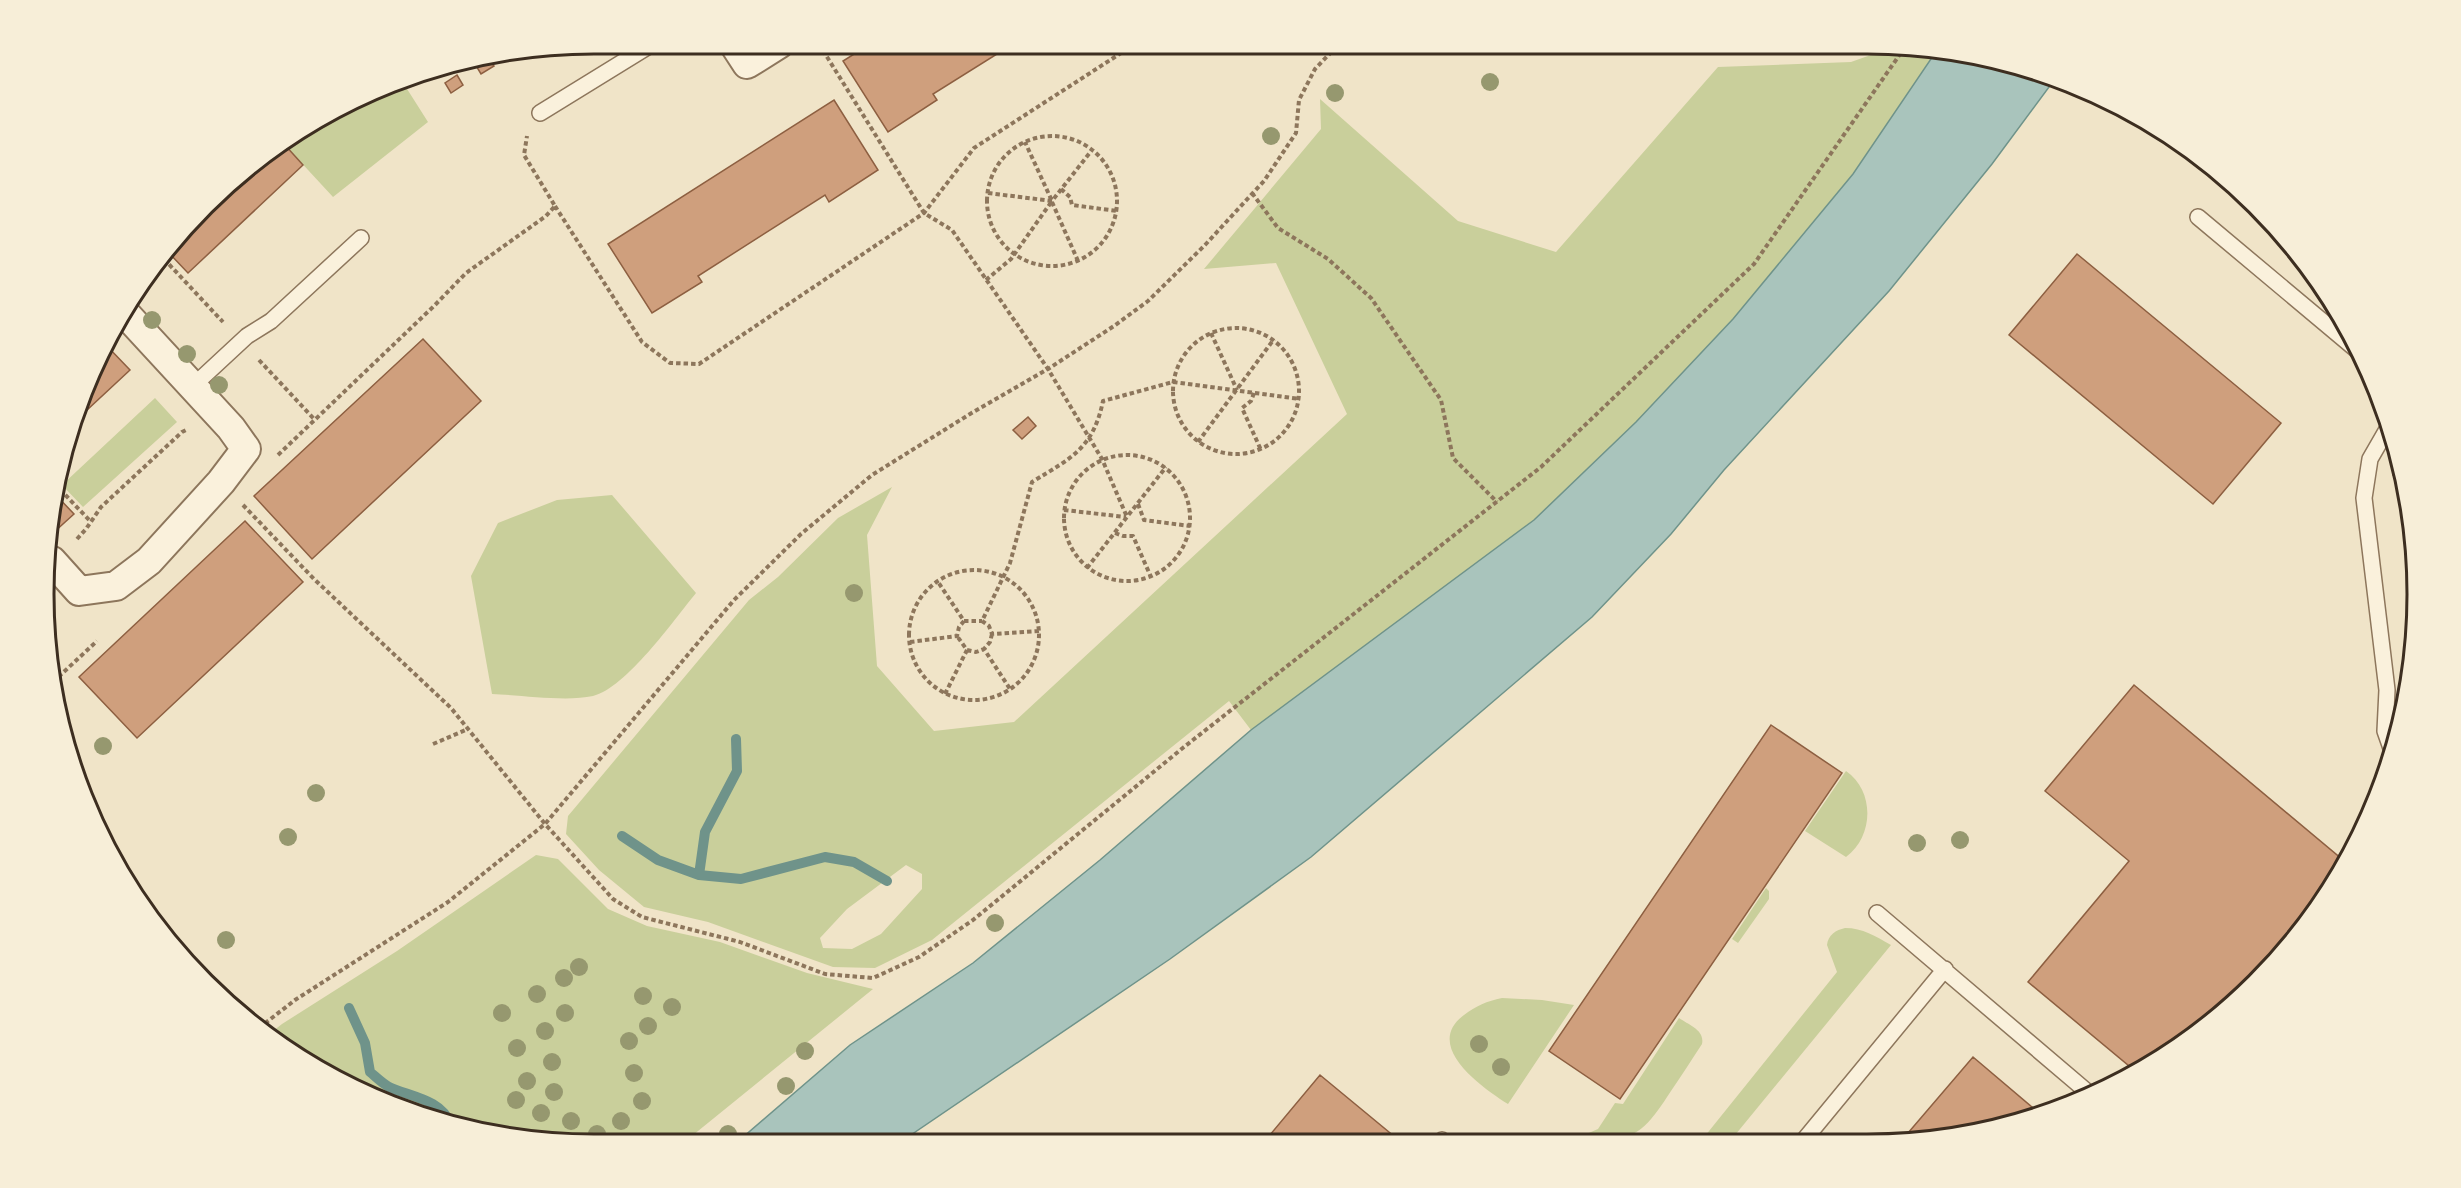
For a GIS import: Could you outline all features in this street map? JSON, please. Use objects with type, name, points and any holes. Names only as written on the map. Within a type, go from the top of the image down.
[{"type":"street","points":[[740,54],[747,64],[763,54]]},
{"type":"street","points":[[55,565],[79,591],[116,586],[149,561],[221,482],[246,449],[214,410],[130,318]]},
{"type":"lane","points":[[540,113],[636,54]]},
{"type":"lane","points":[[2198,217],[2342,338]]},
{"type":"lane","points":[[192,387],[247,336],[271,321],[361,238]]},
{"type":"lane","points":[[2383,435],[2370,459],[2364,498],[2387,690],[2385,731],[2388,738]]},
{"type":"lane","points":[[1877,914],[1945,969],[2084,1089]]},
{"type":"lane","points":[[1809,1134],[1945,969]]},
{"type":"path","points":[[825,54],[924,213],[952,230],[1048,369],[1102,459],[1127,517]]},
{"type":"path","points":[[540,113],[528,127],[524,155],[555,206],[642,342],[670,363],[699,364],[924,213],[974,148],[1120,54]]},
{"type":"path","points":[[266,1023],[295,1000],[448,902],[545,824],[734,600],[801,534],[872,475],[1048,369],[1148,301],[1205,245],[1252,193],[1296,134],[1299,100],[1315,69],[1329,54]]},
{"type":"path","points":[[221,482],[314,579],[451,708],[545,824],[613,899],[642,917],[740,942],[825,975],[873,978],[919,957],[973,920],[1193,740],[1541,467],[1754,264],[1899,55]]},
{"type":"path","points":[[1044,137],[1061,137],[1078,141],[1092,150],[1104,162],[1113,177],[1117,193],[1117,211],[1113,226],[1104,240],[1078,261],[1062,265],[1045,266],[1029,262],[1014,254],[993,228],[988,211],[988,193],[992,177],[1001,162],[1012,150],[1025,142],[1044,137]]},
{"type":"path","points":[[1025,142],[1078,261]]},
{"type":"path","points":[[986,280],[1014,254],[1092,150]]},
{"type":"path","points":[[1061,189],[1070,197],[1072,205],[1117,211]]},
{"type":"path","points":[[988,193],[1052,201]]},
{"type":"path","points":[[1252,193],[1278,228],[1328,258],[1371,298],[1441,400],[1453,458],[1497,502]]},
{"type":"path","points":[[274,459],[466,273],[546,216],[555,206]]},
{"type":"path","points":[[1232,327],[1254,330],[1274,339],[1286,351],[1295,366],[1300,383],[1300,399],[1293,420],[1280,438],[1261,450],[1240,455],[1218,453],[1198,442],[1186,431],[1177,416],[1173,399],[1173,382],[1180,362],[1193,345],[1211,333],[1232,327]]},
{"type":"path","points":[[1211,333],[1237,390]]},
{"type":"path","points":[[1198,442],[1274,339]]},
{"type":"path","points":[[982,621],[1010,563],[1032,482],[1078,453],[1089,439],[1100,416],[1103,401],[1173,382],[1300,399]]},
{"type":"path","points":[[1254,393],[1251,401],[1242,408],[1261,450]]},
{"type":"path","points":[[55,559],[91,522],[101,507],[182,432],[200,424],[214,410]]},
{"type":"path","points":[[1118,454],[1135,454],[1151,459],[1166,467],[1180,482],[1188,500],[1190,526],[1188,540],[1178,557],[1163,571],[1145,580],[1125,582],[1105,578],[1087,568],[1073,552],[1065,532],[1064,510],[1070,489],[1083,472],[1102,459],[1118,454]]},
{"type":"path","points":[[1087,568],[1166,467]]},
{"type":"path","points":[[63,493],[91,522]]},
{"type":"path","points":[[1138,504],[1144,520],[1190,526]]},
{"type":"path","points":[[1064,510],[1127,517]]},
{"type":"path","points":[[1114,533],[1133,536],[1151,577]]},
{"type":"path","points":[[984,570],[1003,577],[1022,590],[1034,609],[1039,631],[1037,654],[1027,674],[1010,689],[990,699],[967,700],[945,694],[929,682],[916,666],[909,626],[915,607],[927,590],[938,582],[963,571],[984,570]]},
{"type":"path","points":[[938,582],[964,621]]},
{"type":"path","points":[[964,621],[982,621],[989,626],[992,634],[990,642],[984,649],[967,650],[957,636],[959,627],[964,621]]},
{"type":"path","points":[[992,634],[1039,631]]},
{"type":"path","points":[[910,642],[957,636]]},
{"type":"path","points":[[61,675],[96,641]]},
{"type":"path","points":[[984,649],[1010,689]]},
{"type":"path","points":[[945,694],[967,650]]},
{"type":"path","points":[[434,744],[468,729]]},
{"type":"green space","points":[[1873,54],[1931,58],[1853,174],[1733,319],[1636,422],[1534,520],[1251,730],[1229,701],[932,940],[875,968],[833,967],[708,922],[644,907],[599,870],[566,834],[568,816],[749,600],[778,577],[838,518],[892,487],[867,535],[877,666],[934,731],[1014,722],[1347,414],[1276,263],[1204,269],[1321,129],[1320,99],[1458,221],[1556,252],[1718,67],[1851,62]],"holes":[[[906,865],[922,874],[922,889],[881,934],[852,949],[823,948],[820,938],[847,909]]]},
{"type":"green space","points":[[406,88],[428,122],[333,197],[289,149],[324,126]]},
{"type":"green space","points":[[155,398],[177,422],[83,507],[64,487],[66,482]]},
{"type":"green space","points":[[612,495],[696,593],[649,652],[606,690],[582,698],[492,694],[471,576],[498,523],[557,500]]},
{"type":"green space","points":[[1846,771],[1862,790],[1867,814],[1862,838],[1846,857],[1805,831]]},
{"type":"green space","points":[[536,855],[558,859],[608,909],[647,926],[720,942],[807,973],[873,989],[694,1134],[559,1133],[489,1124],[454,1116],[387,1093],[324,1062],[275,1029],[397,951]]},
{"type":"green space","points":[[1766,888],[1769,891],[1769,899],[1738,943],[1732,939]]},
{"type":"green space","points":[[1851,928],[1863,931],[1891,945],[1736,1134],[1707,1134],[1837,972],[1827,945],[1829,938],[1839,930]]},
{"type":"green space","points":[[1502,998],[1542,1000],[1574,1005],[1508,1104],[1485,1088],[1461,1065],[1453,1053],[1450,1040],[1453,1027],[1464,1015],[1482,1004]]},
{"type":"green space","points":[[1679,1018],[1699,1031],[1702,1044],[1646,1125],[1633,1134],[1586,1134],[1598,1129],[1615,1103],[1623,1104]]},
{"type":"water","points":[[1931,58],[2007,72],[2050,86],[1992,164],[1889,291],[1724,470],[1671,534],[1592,617],[1311,857],[1170,959],[912,1134],[747,1134],[850,1045],[973,963],[1100,860],[1251,730],[1534,520],[1636,422],[1733,319],[1853,174]]},
{"type":"building","points":[[854,54],[997,54],[933,94],[937,100],[888,132],[843,61]]},
{"type":"building","points":[[492,64],[494,66],[481,74],[477,67]]},
{"type":"building","points":[[457,75],[463,85],[451,93],[445,83]]},
{"type":"building","points":[[834,100],[878,170],[829,202],[825,195],[698,276],[702,282],[652,313],[608,244]]},
{"type":"building","points":[[289,149],[303,165],[188,273],[173,257],[212,212],[238,188]]},
{"type":"building","points":[[2077,254],[2281,423],[2213,504],[2009,335]]},
{"type":"building","points":[[423,339],[481,401],[312,559],[254,496]]},
{"type":"building","points":[[112,351],[130,370],[86,410]]},
{"type":"building","points":[[1028,417],[1036,426],[1022,439],[1013,430]]},
{"type":"building","points":[[62,502],[74,514],[59,528]]},
{"type":"building","points":[[245,521],[303,582],[137,738],[79,677]]},
{"type":"building","points":[[2134,685],[2339,857],[2295,923],[2249,976],[2196,1022],[2129,1066],[2028,982],[2129,861],[2045,791]]},
{"type":"building","points":[[1771,725],[1842,773],[1620,1099],[1549,1051]]},
{"type":"building","points":[[1973,1057],[2033,1108],[1972,1124],[1909,1132]]},
{"type":"building","points":[[1320,1075],[1391,1134],[1271,1134]]},
{"type":"waterway","points":[[699,875],[705,832],[737,771],[736,739]]},
{"type":"waterway","points":[[622,836],[658,860],[699,875],[741,879],[825,857],[854,862],[887,881]]},
{"type":"waterway","points":[[349,1008],[365,1043],[370,1072],[389,1087],[424,1100],[443,1112]]}]
